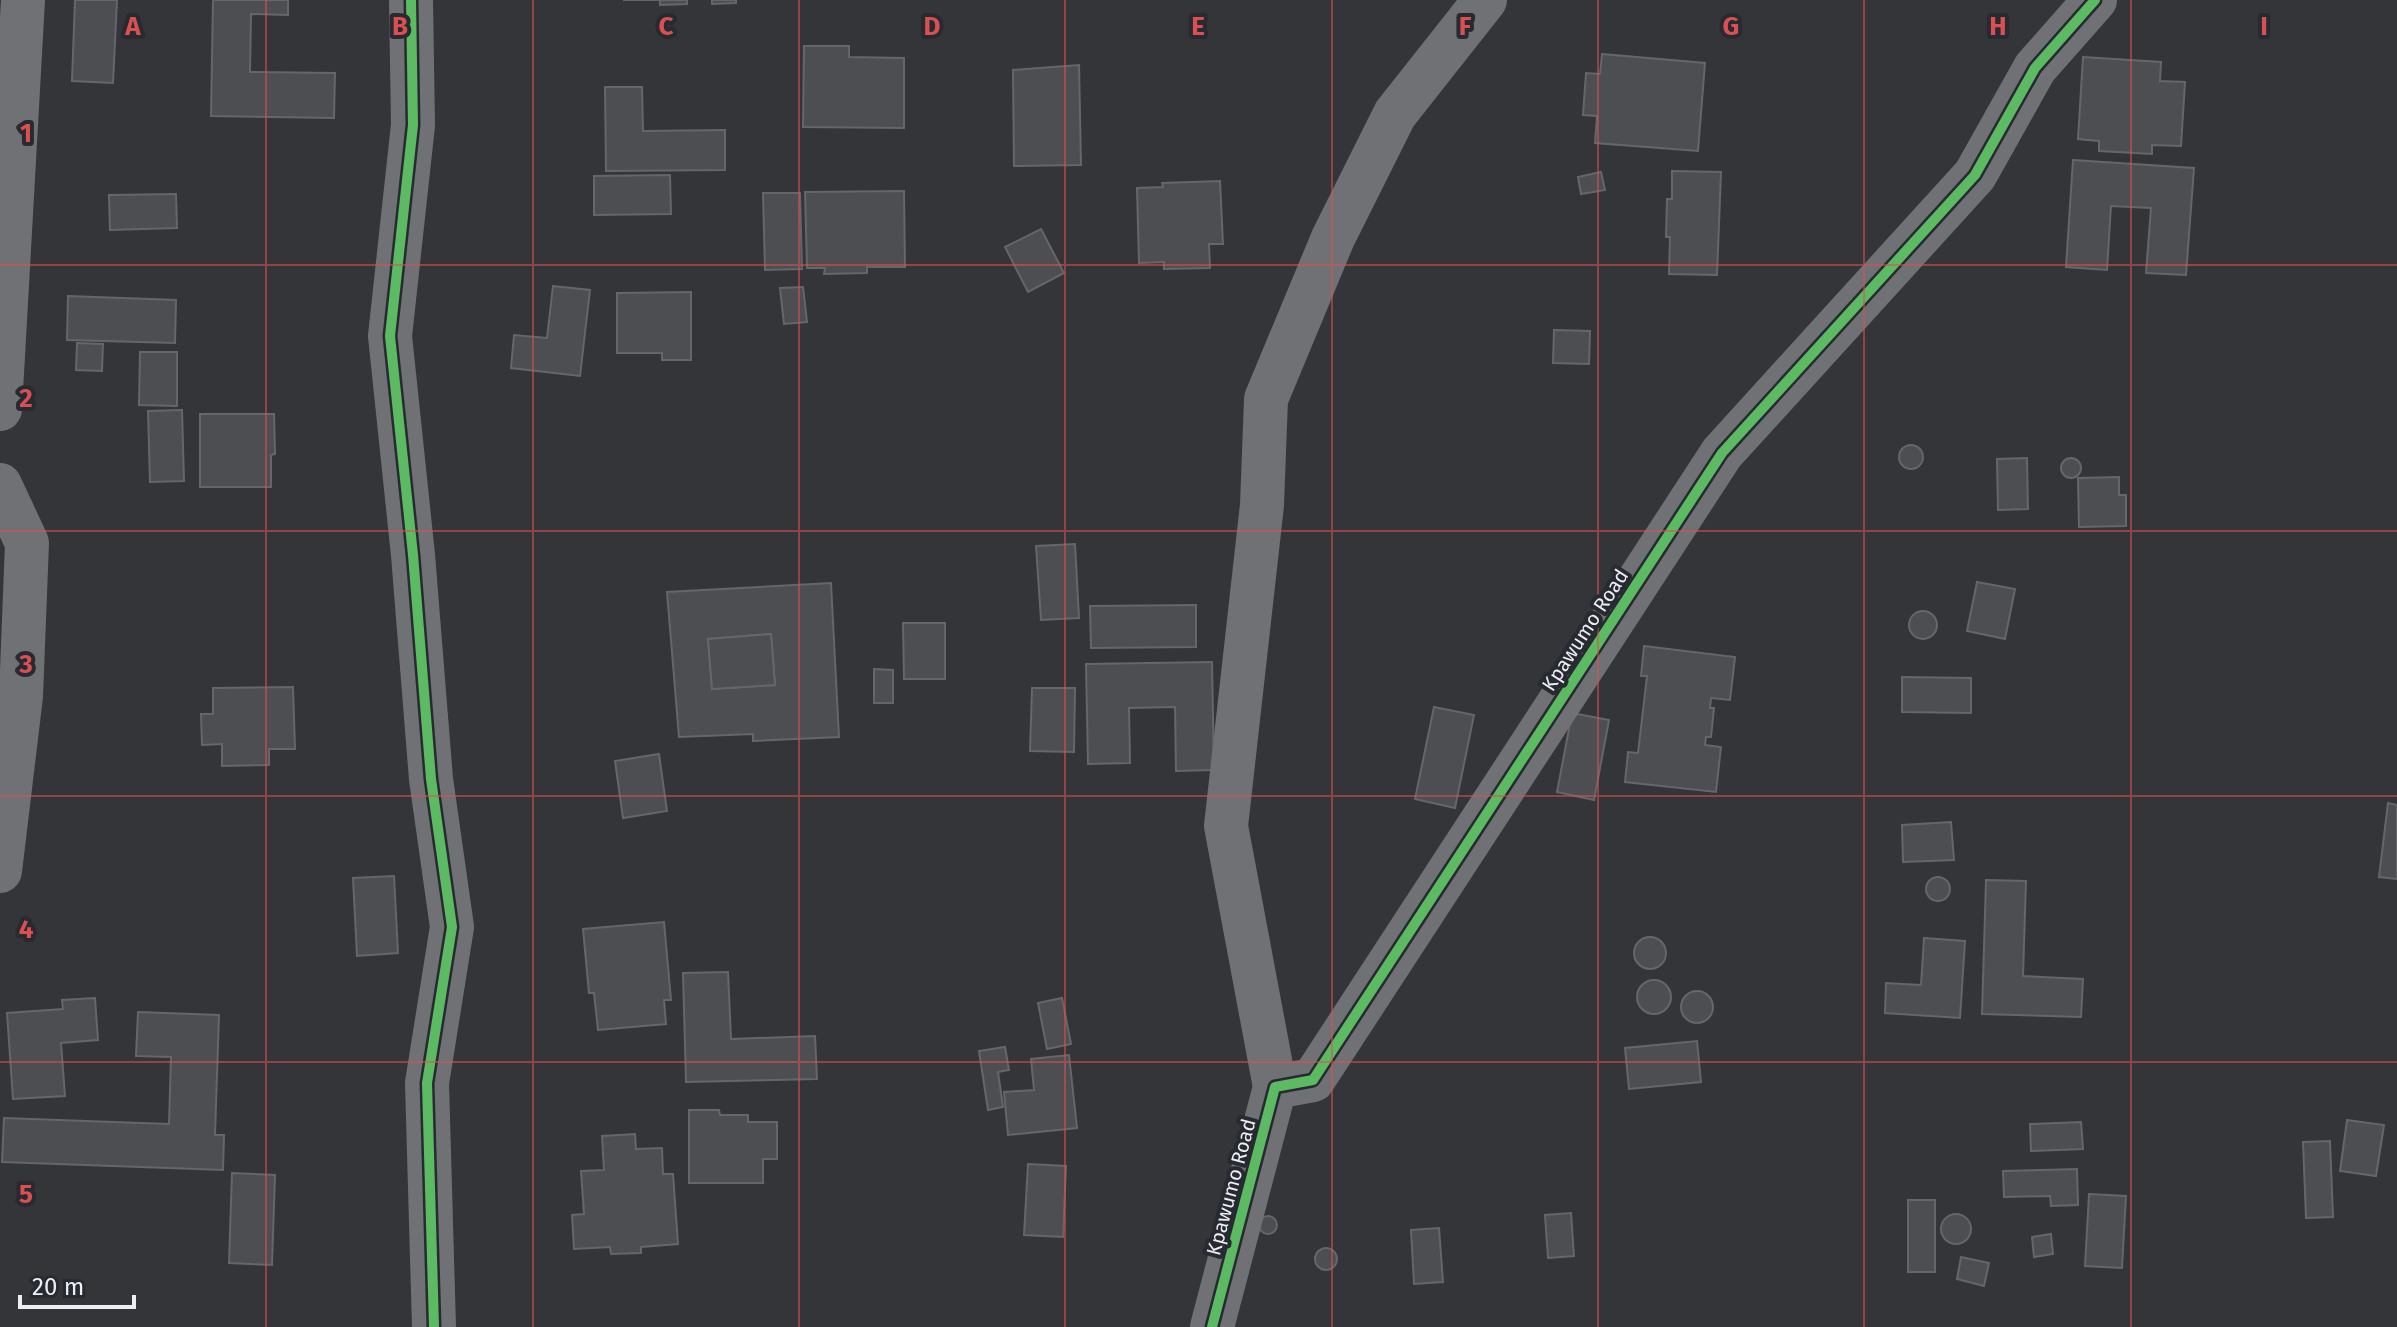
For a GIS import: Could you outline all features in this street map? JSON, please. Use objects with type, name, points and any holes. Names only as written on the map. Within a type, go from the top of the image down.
[{"type":"street","points":[[0,409],[23,0]]},
{"type":"street","points":[[411,0],[413,125],[390,336],[413,555],[431,779],[452,927],[427,1083],[434,1327]]},
{"type":"street","points":[[1275,1087],[1226,826],[1262,505],[1266,399],[1333,238],[1395,114],[1485,0]]},
{"type":"street","name":"Kpawumo Road","points":[[1212,1327],[1275,1087],[1313,1080],[1722,453],[1975,175],[2035,68],[2095,0]]},
{"type":"street","points":[[0,485],[27,543],[21,696],[0,871]]},
{"type":"building","points":[[75,0],[117,0],[113,83],[72,81]]},
{"type":"building","points":[[213,0],[288,0],[288,15],[251,14],[250,72],[335,73],[334,118],[211,116]]},
{"type":"building","points":[[660,0],[687,0],[687,4],[660,5]]},
{"type":"building","points":[[712,0],[736,0],[736,3],[712,4]]},
{"type":"building","points":[[804,46],[849,46],[849,57],[904,58],[904,128],[803,127]]},
{"type":"building","points":[[1602,54],[1705,63],[1698,151],[1595,143],[1597,116],[1583,115],[1586,73],[1600,74]]},
{"type":"building","points":[[2083,57],[2161,62],[2160,81],[2185,82],[2181,146],[2152,145],[2152,154],[2099,151],[2099,141],[2078,139]]},
{"type":"building","points":[[1079,65],[1081,165],[1014,166],[1013,70]]},
{"type":"building","points":[[605,87],[642,87],[643,131],[725,130],[725,170],[606,171]]},
{"type":"building","points":[[2073,160],[2194,168],[2186,275],[2146,273],[2151,208],[2111,206],[2107,270],[2066,267]]},
{"type":"building","points":[[1672,171],[1721,172],[1717,275],[1669,274],[1667,199],[1672,199]]},
{"type":"building","points":[[1601,172],[1605,190],[1581,194],[1578,177]]},
{"type":"building","points":[[670,175],[671,214],[594,215],[594,176]]},
{"type":"building","points":[[1220,181],[1223,244],[1209,244],[1210,268],[1164,269],[1164,262],[1139,263],[1137,188],[1163,187],[1162,183]]},
{"type":"building","points":[[904,191],[905,267],[867,267],[867,273],[824,274],[825,268],[807,268],[805,192]]},
{"type":"building","points":[[763,193],[800,193],[802,269],[765,270]]},
{"type":"building","points":[[176,194],[177,228],[110,230],[109,195]]},
{"type":"building","points":[[1041,229],[1064,273],[1028,292],[1005,247]]},
{"type":"building","points":[[553,286],[590,290],[580,376],[511,368],[514,335],[547,338]]},
{"type":"building","points":[[803,287],[807,322],[784,324],[780,288]]},
{"type":"building","points":[[691,292],[691,360],[662,360],[662,353],[617,353],[617,293]]},
{"type":"building","points":[[68,296],[176,300],[175,343],[67,340]]},
{"type":"building","points":[[1554,330],[1590,331],[1589,364],[1553,363]]},
{"type":"building","points":[[77,343],[103,344],[102,371],[76,370]]},
{"type":"building","points":[[140,352],[177,352],[177,406],[139,405]]},
{"type":"building","points":[[182,410],[184,481],[150,482],[148,411]]},
{"type":"building","points":[[200,414],[274,414],[275,454],[271,455],[271,487],[200,487]]},
{"type":"building","points":[[1911,445],[1920,448],[1923,457],[1920,466],[1911,469],[1902,466],[1899,457],[1902,448]]},
{"type":"building","points":[[2027,458],[2028,509],[1998,510],[1997,459]]},
{"type":"building","points":[[2067,458],[2075,458],[2081,468],[2075,478],[2067,478],[2061,472],[2061,464]]},
{"type":"building","points":[[2119,477],[2119,495],[2126,495],[2126,526],[2079,527],[2078,478]]},
{"type":"building","points":[[1075,544],[1079,618],[1041,620],[1036,546]]},
{"type":"building","points":[[1977,582],[2015,589],[2005,639],[1967,631]]},
{"type":"building","points":[[831,583],[839,737],[753,741],[753,734],[679,737],[667,592]],"holes":[[[771,634],[775,685],[712,689],[708,639]]]},
{"type":"building","points":[[1196,605],[1196,647],[1091,648],[1090,606]]},
{"type":"building","points":[[1923,611],[1933,615],[1937,625],[1933,635],[1923,639],[1913,635],[1909,625],[1913,615]]},
{"type":"building","points":[[903,623],[945,623],[945,679],[904,679]]},
{"type":"building","points":[[771,634],[775,685],[712,689],[708,639]]},
{"type":"building","points":[[1644,646],[1735,657],[1730,700],[1711,698],[1710,708],[1714,708],[1711,737],[1706,737],[1705,745],[1721,747],[1716,792],[1625,782],[1628,752],[1638,753],[1647,676],[1641,676]]},
{"type":"building","points":[[1212,662],[1214,770],[1176,771],[1175,707],[1129,708],[1130,763],[1088,764],[1086,664]]},
{"type":"building","points":[[874,669],[893,670],[893,703],[874,703]]},
{"type":"building","points":[[1902,677],[1971,678],[1971,713],[1902,712]]},
{"type":"building","points":[[293,687],[295,749],[269,749],[269,765],[222,766],[222,744],[202,745],[201,714],[213,714],[213,688]]},
{"type":"building","points":[[1032,688],[1075,688],[1074,752],[1030,751]]},
{"type":"building","points":[[1434,707],[1474,715],[1455,808],[1415,799]]},
{"type":"building","points":[[1572,713],[1609,720],[1594,800],[1557,792]]},
{"type":"building","points":[[659,754],[667,811],[623,818],[615,761]]},
{"type":"building","points":[[2388,803],[2397,805],[2397,879],[2379,877]]},
{"type":"building","points":[[1951,822],[1954,860],[1903,862],[1902,825]]},
{"type":"building","points":[[394,876],[398,953],[357,956],[353,878]]},
{"type":"building","points":[[1938,877],[1949,884],[1950,889],[1943,900],[1938,901],[1927,894],[1926,889],[1933,878]]},
{"type":"building","points":[[1986,880],[2026,881],[2023,976],[2083,979],[2081,1017],[1982,1014]]},
{"type":"building","points":[[664,922],[671,1000],[664,1000],[666,1024],[598,1030],[594,993],[589,993],[583,929]]},
{"type":"building","points":[[1650,937],[1661,942],[1666,953],[1661,964],[1650,969],[1639,964],[1634,953],[1639,942]]},
{"type":"building","points":[[1924,938],[1965,941],[1960,1018],[1885,1013],[1886,983],[1921,985]]},
{"type":"building","points":[[728,972],[731,1039],[815,1036],[817,1079],[686,1082],[683,973]]},
{"type":"building","points":[[1654,980],[1666,985],[1671,997],[1666,1009],[1654,1014],[1642,1009],[1637,997],[1642,985]]},
{"type":"building","points":[[1697,991],[1708,996],[1713,1007],[1708,1018],[1697,1023],[1686,1018],[1681,1007],[1686,996]]},
{"type":"building","points":[[95,998],[98,1040],[61,1043],[65,1096],[13,1099],[7,1013],[63,1009],[62,1000]]},
{"type":"building","points":[[1062,998],[1071,1044],[1047,1049],[1038,1003]]},
{"type":"building","points":[[138,1012],[219,1015],[215,1135],[224,1135],[223,1170],[2,1162],[4,1118],[169,1124],[171,1057],[136,1056]]},
{"type":"building","points":[[1697,1041],[1701,1082],[1629,1089],[1625,1048]]},
{"type":"building","points":[[1005,1047],[1009,1070],[998,1072],[1003,1107],[988,1110],[979,1051]]},
{"type":"building","points":[[1069,1055],[1077,1128],[1008,1135],[1004,1092],[1034,1090],[1031,1059]]},
{"type":"building","points":[[689,1110],[719,1110],[720,1115],[748,1115],[748,1122],[777,1122],[777,1159],[763,1159],[763,1183],[689,1183]]},
{"type":"building","points":[[2347,1120],[2384,1125],[2376,1176],[2340,1171]]},
{"type":"building","points":[[2081,1122],[2083,1149],[2031,1151],[2030,1124]]},
{"type":"building","points":[[635,1134],[636,1149],[662,1148],[663,1174],[673,1174],[678,1244],[641,1247],[641,1253],[611,1254],[610,1247],[574,1249],[572,1215],[584,1214],[581,1171],[604,1170],[602,1136]]},
{"type":"building","points":[[2330,1141],[2333,1217],[2306,1218],[2303,1142]]},
{"type":"building","points":[[1028,1164],[1066,1166],[1063,1237],[1024,1235]]},
{"type":"building","points":[[2077,1169],[2078,1205],[2051,1206],[2050,1196],[2004,1197],[2003,1171]]},
{"type":"building","points":[[232,1173],[275,1175],[272,1265],[229,1263]]},
{"type":"building","points":[[2089,1194],[2126,1196],[2122,1268],[2085,1266]]},
{"type":"building","points":[[1908,1200],[1935,1200],[1935,1272],[1908,1272]]},
{"type":"building","points":[[1571,1213],[1574,1256],[1548,1258],[1545,1215]]},
{"type":"building","points":[[1956,1214],[1962,1215],[1970,1223],[1970,1235],[1962,1243],[1956,1244],[1950,1243],[1942,1235],[1941,1229],[1942,1223],[1950,1215]]},
{"type":"building","points":[[1268,1216],[1277,1225],[1268,1234],[1259,1225]]},
{"type":"building","points":[[1439,1228],[1443,1282],[1414,1284],[1411,1230]]},
{"type":"building","points":[[2051,1234],[2053,1254],[2034,1257],[2032,1237]]},
{"type":"building","points":[[1326,1248],[1334,1251],[1337,1259],[1334,1267],[1326,1270],[1318,1267],[1315,1259],[1318,1251]]},
{"type":"building","points":[[1961,1257],[1989,1263],[1984,1286],[1957,1279]]},
{"type":"cycle path","points":[[411,0],[413,125],[390,336],[413,555],[431,779],[452,927],[427,1083],[434,1327]]},
{"type":"cycle path","points":[[1212,1327],[1275,1087],[1313,1080],[1722,453],[1975,175],[2035,68],[2095,0]]}]
